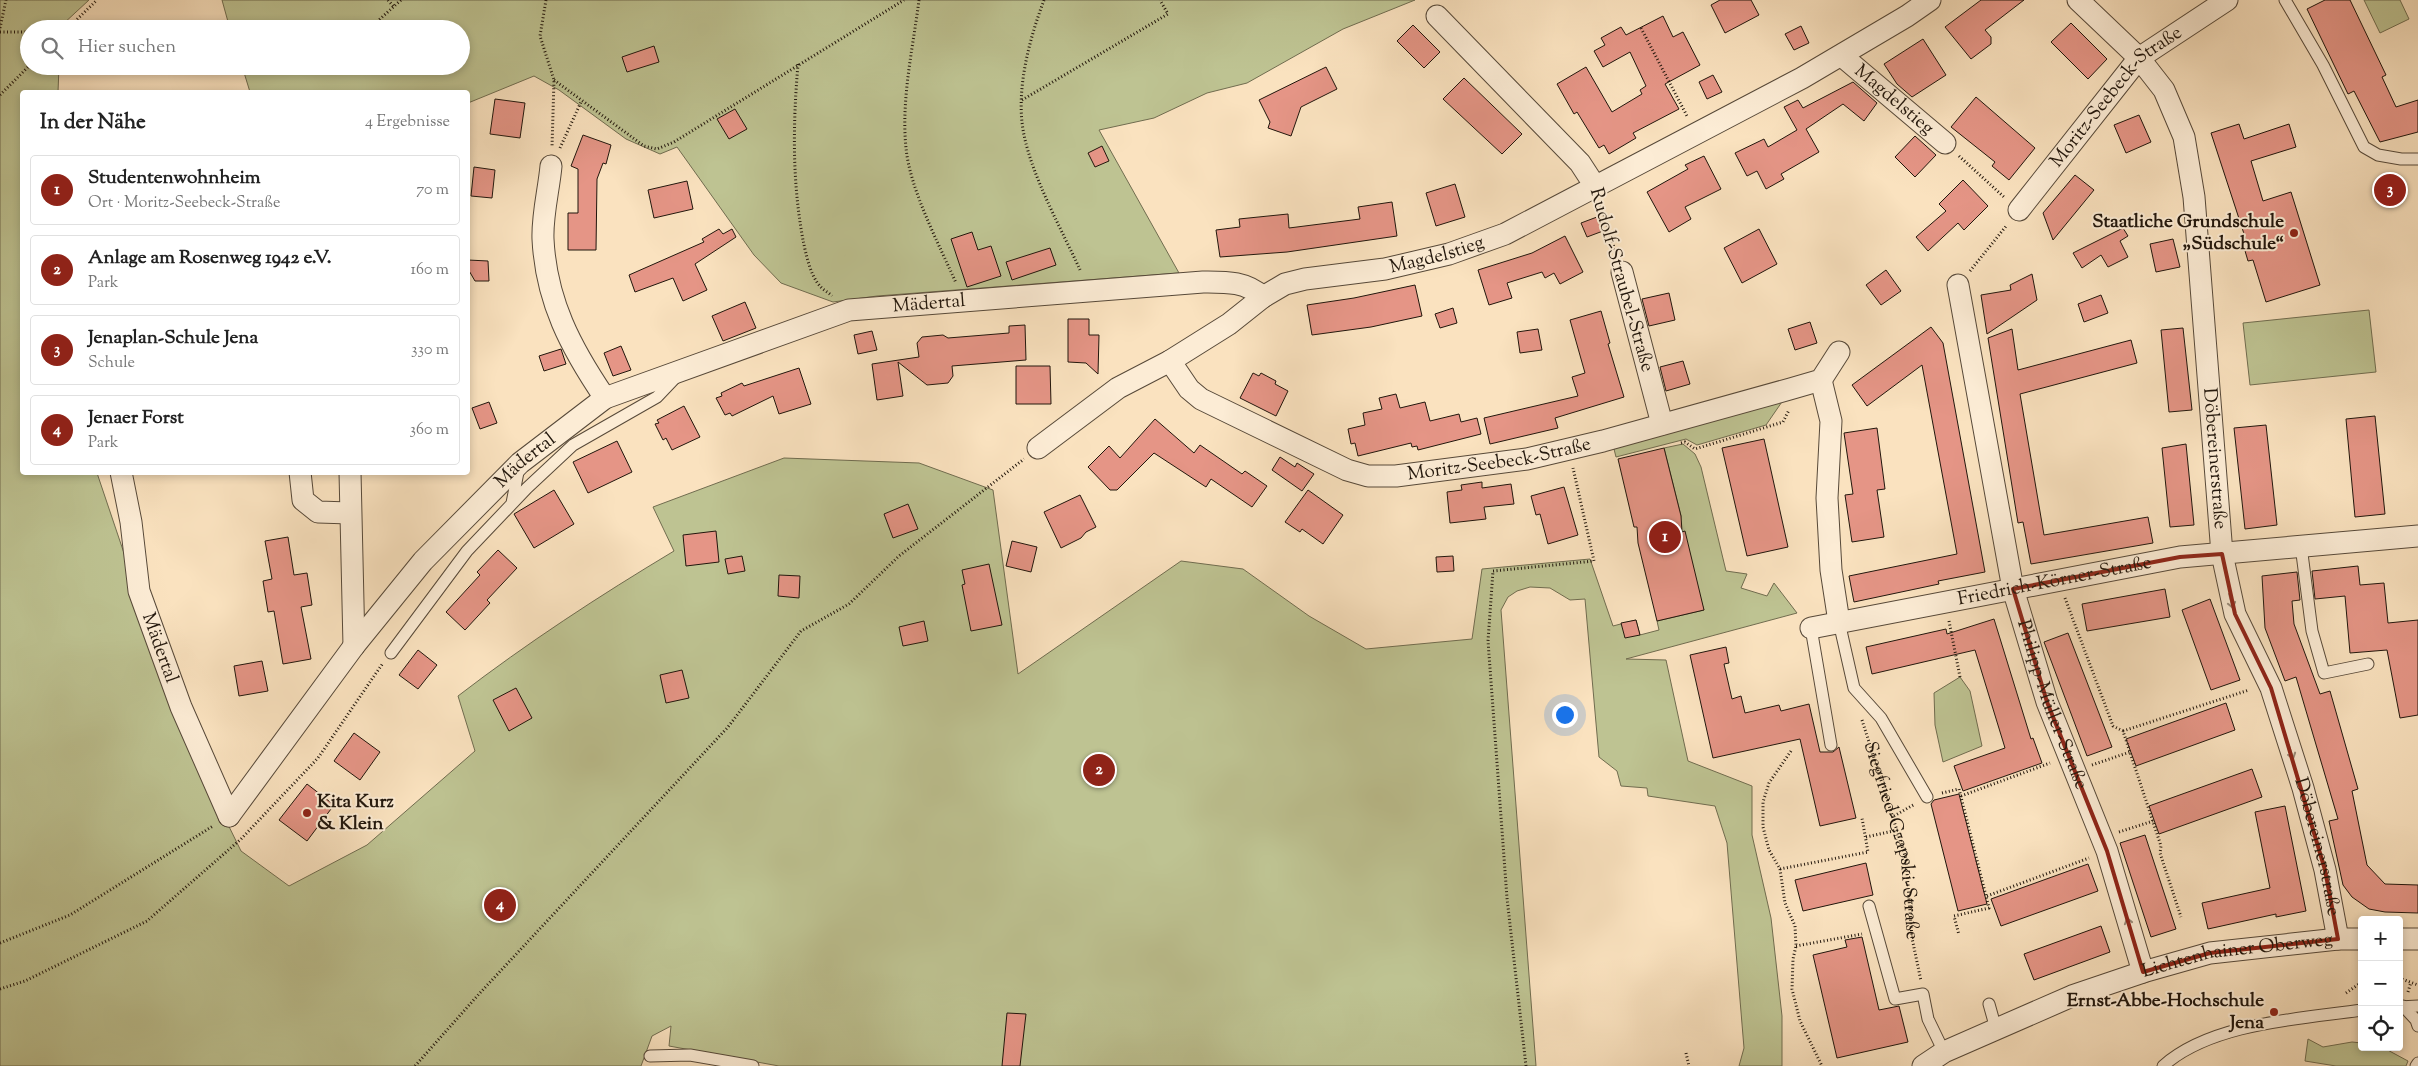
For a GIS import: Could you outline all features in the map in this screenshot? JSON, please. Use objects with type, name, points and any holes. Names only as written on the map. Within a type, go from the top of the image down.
[{"type":"street","name":"Magdelstieg","points":[[1038,448],[1118,388],[1170,361],[1229,324],[1284,284],[1306,279],[1385,269],[1449,254],[1505,234],[1842,56],[1930,0]]},
{"type":"street","name":"Döbereinerstraße","points":[[2078,0],[2139,58],[2164,90],[2184,138],[2193,189],[2222,554],[2235,614],[2269,683],[2303,788],[2326,870],[2338,938]]},
{"type":"street","name":"Moritz-Seebeck-Straße","points":[[2019,210],[2139,58],[2227,0]]},
{"type":"street","name":"Rudolf-Straubel-Straße","points":[[1437,16],[1580,163],[1595,186]]},
{"type":"street","name":"Magdelstieg","points":[[1842,56],[1945,143]]},
{"type":"street","points":[[551,166],[543,238],[548,282],[560,320],[578,359],[605,398]]},
{"type":"street","name":"Rudolf-Straubel-Straße","points":[[1622,272],[1662,424]]},
{"type":"street","name":"Mädertal","points":[[229,816],[354,646],[423,561],[520,463],[605,398],[849,310],[1088,289],[1203,282],[1232,282],[1245,285],[1264,297]]},
{"type":"street","name":"Philipp-Müller-Straße","points":[[1958,284],[2013,590],[2047,702],[2104,844],[2143,972]]},
{"type":"street","points":[[1821,380],[1839,352]]},
{"type":"street","name":"Moritz-Seebeck-Straße","points":[[1170,361],[1189,389],[1201,398],[1347,470],[1368,476],[1396,476],[1527,459],[1821,380]]},
{"type":"street","name":"Siegfried-Czapski-Straße","points":[[1821,380],[1831,422],[1827,498],[1831,570],[1839,622]]},
{"type":"street","name":"Mädertal","points":[[122,475],[131,522],[139,591],[181,706],[229,816]]},
{"type":"street","points":[[300,475],[303,500],[318,512],[350,513]]},
{"type":"street","points":[[350,475],[354,646]]},
{"type":"street","name":"Friedrich-Körner-Straße","points":[[1811,628],[2180,558],[2418,536]]},
{"type":"street","name":"Lichtenhainer Oberweg","points":[[1923,1066],[1944,1052],[2072,996],[2143,972],[2210,953],[2338,938],[2358,939]]},
{"type":"street","points":[[2403,939],[2418,939]]},
{"type":"lane","points":[[2285,0],[2323,65],[2364,147],[2378,155],[2401,159],[2418,159]]},
{"type":"lane","points":[[391,652],[467,551],[573,445],[657,397],[681,372]]},
{"type":"lane","points":[[512,504],[520,463]]},
{"type":"lane","points":[[2301,546],[2312,632],[2324,674],[2368,664]]},
{"type":"lane","name":"Siegfried-Czapski-Straße","points":[[1839,622],[1854,688],[1881,718],[1927,797]]},
{"type":"lane","name":"Friedrich-Körner-Straße","points":[[1811,628],[1831,745]]},
{"type":"lane","name":"Siegfried-Czapski-Straße","points":[[1869,906],[1895,999],[1923,994]]},
{"type":"lane","points":[[1923,994],[1928,1019],[1944,1052]]},
{"type":"lane","points":[[1989,1004],[1996,1029]]},
{"type":"lane","points":[[2403,1007],[2418,1006]]},
{"type":"lane","points":[[2403,1009],[2416,1020],[2418,1026]]},
{"type":"lane","points":[[2163,1066],[2214,1035],[2274,1023],[2358,1011]]},
{"type":"lane","points":[[650,1056],[690,1055],[753,1066]]},
{"type":"path","points":[[0,28],[6,0]]},
{"type":"path","points":[[76,20],[97,0]]},
{"type":"path","points":[[388,0],[394,7]]},
{"type":"path","points":[[379,20],[401,0]]},
{"type":"path","points":[[546,0],[540,36],[554,80],[551,166]]},
{"type":"path","points":[[554,80],[581,102],[644,146],[657,149],[674,142],[904,0]]},
{"type":"path","points":[[919,0],[905,105],[906,149],[916,187],[964,299]]},
{"type":"path","points":[[1044,0],[1027,59],[1021,101],[1024,133],[1032,161],[1088,289]]},
{"type":"path","points":[[1021,101],[1168,14],[1160,0]]},
{"type":"path","points":[[1641,28],[1696,133]]},
{"type":"path","points":[[0,32],[20,32]]},
{"type":"path","points":[[798,64],[793,125],[794,177],[807,258],[819,285],[849,310]]},
{"type":"path","points":[[0,95],[20,75]]},
{"type":"path","points":[[551,166],[581,102]]},
{"type":"path","points":[[1945,143],[2019,210],[1958,284]]},
{"type":"path","name":"Rudolf-Straubel-Straße","points":[[1595,186],[1622,272]]},
{"type":"path","points":[[1675,444],[1685,442],[1695,449],[1782,422],[1794,402],[1790,389]]},
{"type":"path","points":[[415,1066],[479,994],[728,727],[801,631],[849,604],[899,556],[1038,448]]},
{"type":"path","points":[[1526,1066],[1507,898],[1488,641],[1493,571],[1594,561],[1568,449]]},
{"type":"path","points":[[2059,581],[2113,726],[2123,731],[2269,683]]},
{"type":"path","points":[[1945,603],[1960,677]]},
{"type":"path","points":[[0,989],[25,981],[147,921],[241,839],[318,758],[391,652]]},
{"type":"path","name":"Siegfried-Czapski-Straße","points":[[1854,688],[1868,743],[1894,816],[1906,859],[1912,938],[1923,994]]},
{"type":"path","points":[[2123,731],[2162,846],[2160,853],[2181,917]]},
{"type":"path","points":[[1791,751],[1769,783],[1763,802],[1765,834],[1769,850],[1780,869],[1785,903],[1795,926],[1796,946],[1793,959],[1792,989],[1800,1021],[1822,1066]]},
{"type":"path","points":[[1961,796],[2072,764],[2130,752]]},
{"type":"path","points":[[1894,816],[1927,797],[1960,789],[1989,908],[1954,916],[1959,935]]},
{"type":"path","points":[[0,943],[70,914],[229,816]]},
{"type":"path","points":[[1780,869],[1868,852],[1862,818]]},
{"type":"path","points":[[1987,896],[2154,821]]},
{"type":"path","points":[[1866,837],[1898,830]]},
{"type":"path","points":[[1796,946],[1876,932]]},
{"type":"path","points":[[2403,979],[2418,984]]},
{"type":"path","points":[[2346,993],[2358,985]]},
{"type":"path","points":[[1686,1053],[1689,1066]]},
{"type":"highlighted area","points":[[2222,554],[2235,614],[2271,688],[2325,870],[2338,939],[2210,953],[2143,972],[2107,851],[2047,702],[2013,589],[2180,557]]},
{"type":"green space","points":[[0,0],[89,0],[67,20],[20,20],[20,75],[59,75],[58,90],[20,90],[20,475],[98,475],[188,743],[241,851],[289,886],[367,845],[475,751],[458,696],[564,620],[674,551],[653,507],[784,458],[919,463],[993,490],[1018,674],[1181,561],[1243,569],[1309,616],[1366,649],[1472,639],[1482,569],[1590,559],[1613,626],[1636,620],[1640,635],[1659,630],[1657,621],[1704,610],[1679,533],[1681,516],[1664,448],[1683,444],[1695,454],[1701,467],[1726,571],[1747,574],[1741,588],[1767,596],[1774,583],[1797,613],[1626,659],[1666,660],[1688,761],[1752,786],[1752,835],[1771,918],[1782,1016],[1782,1066],[1739,1066],[1744,1048],[1727,843],[1715,806],[1648,796],[1647,788],[1621,786],[1617,771],[1599,757],[1585,599],[1570,600],[1550,588],[1530,587],[1517,591],[1508,597],[1501,610],[1536,1066],[779,1066],[669,1046],[671,1026],[652,1036],[641,1066],[0,1066]]},
{"type":"green space","points":[[222,0],[1415,0],[1343,29],[1247,83],[1207,93],[1154,118],[1099,130],[1179,273],[877,296],[833,302],[781,283],[754,255],[677,147],[660,154],[626,139],[559,90],[534,76],[470,102],[470,90],[249,90],[245,75],[470,75],[470,20],[228,20]]},
{"type":"green space","points":[[2364,0],[2400,0],[2409,19],[2380,33]]},
{"type":"green space","points":[[2369,310],[2376,372],[2250,385],[2243,323]]},
{"type":"green space","points":[[1786,396],[1766,425],[1697,445],[1686,439],[1616,457],[1613,445]]},
{"type":"green space","points":[[1960,677],[1970,691],[1982,746],[1943,762],[1935,725],[1934,693]]},
{"type":"green space","points":[[2308,1039],[2323,1047],[2358,1043],[2358,1051],[2389,1051],[2408,1061],[2406,1066],[2336,1066],[2305,1061]]},
{"type":"building","points":[[1720,0],[1751,0],[1759,15],[1725,33],[1711,5]]},
{"type":"building","points":[[1981,0],[2024,0],[1985,30],[1991,37],[1991,44],[1971,59],[1945,27]]},
{"type":"building","points":[[2325,0],[2350,0],[2386,75],[2382,77],[2396,107],[2418,100],[2418,132],[2380,142],[2354,91],[2348,94],[2307,9]]},
{"type":"building","points":[[1663,16],[1673,37],[1683,32],[1700,65],[1665,84],[1679,109],[1633,133],[1636,138],[1609,154],[1604,145],[1599,148],[1577,112],[1574,114],[1557,84],[1586,67],[1612,112],[1642,94],[1640,90],[1646,86],[1630,52],[1603,67],[1594,51],[1605,45],[1601,38],[1621,27],[1626,35]]},
{"type":"building","points":[[2071,23],[2107,59],[2088,79],[2051,42]]},
{"type":"building","points":[[1413,25],[1440,52],[1424,68],[1397,41]]},
{"type":"building","points":[[1801,26],[1809,43],[1794,50],[1785,34]]},
{"type":"building","points":[[1923,39],[1946,75],[1912,97],[1897,84],[1884,64]]},
{"type":"building","points":[[654,46],[659,62],[627,72],[622,57]]},
{"type":"building","points":[[1326,67],[1337,89],[1301,107],[1291,136],[1268,128],[1270,122],[1259,100]]},
{"type":"building","points":[[1713,75],[1722,92],[1707,99],[1699,82]]},
{"type":"building","points":[[1464,78],[1522,134],[1502,154],[1443,99]]},
{"type":"building","points":[[1853,82],[1877,103],[1864,121],[1843,104],[1806,129],[1819,152],[1781,174],[1784,179],[1766,189],[1757,171],[1747,176],[1735,153],[1764,139],[1768,147],[1797,130],[1784,107],[1798,100],[1803,108]]},
{"type":"building","points":[[1976,97],[2035,148],[2009,180],[1992,166],[1995,162],[1951,127]]},
{"type":"building","points":[[495,99],[525,103],[520,138],[490,134]]},
{"type":"building","points":[[735,109],[747,129],[729,139],[717,119]]},
{"type":"building","points":[[2139,115],[2151,142],[2126,153],[2114,125]]},
{"type":"building","points":[[2239,124],[2244,139],[2289,124],[2296,147],[2251,161],[2263,201],[2291,192],[2320,285],[2266,302],[2253,260],[2248,261],[2243,244],[2247,243],[2211,133]]},
{"type":"building","points":[[583,135],[611,145],[606,164],[603,163],[597,179],[596,250],[568,250],[568,213],[578,213],[578,169],[571,166]]},
{"type":"building","points":[[1915,136],[1936,155],[1915,177],[1895,157]]},
{"type":"building","points":[[1102,146],[1109,161],[1095,167],[1088,153]]},
{"type":"building","points":[[1704,156],[1721,189],[1685,207],[1691,219],[1669,232],[1647,192],[1688,169],[1685,165]]},
{"type":"building","points":[[474,167],[495,170],[492,198],[471,196]]},
{"type":"building","points":[[2075,175],[2094,190],[2053,240],[2043,213]]},
{"type":"building","points":[[1963,180],[1988,206],[1964,230],[1958,223],[1928,251],[1916,237],[1946,211],[1939,204]]},
{"type":"building","points":[[687,181],[693,209],[654,218],[648,190]]},
{"type":"building","points":[[1455,184],[1465,217],[1436,226],[1426,193]]},
{"type":"building","points":[[1392,202],[1397,236],[1287,252],[1220,257],[1216,230],[1240,227],[1239,219],[1288,214],[1289,228],[1360,219],[1358,207]]},
{"type":"building","points":[[1597,217],[1603,231],[1587,237],[1581,223]]},
{"type":"building","points":[[2123,228],[2128,236],[2120,241],[2128,257],[2108,267],[2101,255],[2082,268],[2073,253]]},
{"type":"building","points":[[719,229],[723,234],[732,229],[736,237],[695,264],[707,290],[683,301],[673,278],[635,292],[629,275],[704,242],[702,239]]},
{"type":"building","points":[[1759,229],[1777,264],[1742,283],[1724,248]]},
{"type":"building","points":[[972,232],[978,250],[991,246],[1001,276],[967,287],[951,239]]},
{"type":"building","points":[[1565,236],[1583,272],[1560,284],[1554,273],[1545,278],[1542,272],[1507,283],[1512,298],[1489,305],[1478,270],[1532,253]]},
{"type":"building","points":[[2173,239],[2180,267],[2156,272],[2150,244]]},
{"type":"building","points":[[1050,248],[1056,265],[1012,280],[1006,262]]},
{"type":"building","points":[[470,260],[488,261],[489,281],[475,281],[470,272]]},
{"type":"building","points":[[1886,270],[1901,291],[1881,305],[1866,285]]},
{"type":"building","points":[[2032,274],[2037,300],[1987,334],[1981,295],[2011,290],[2010,285]]},
{"type":"building","points":[[1415,285],[1422,316],[1371,327],[1312,335],[1307,305],[1354,298]]},
{"type":"building","points":[[1669,293],[1675,320],[1649,326],[1642,299]]},
{"type":"building","points":[[2101,295],[2108,313],[2084,322],[2078,304]]},
{"type":"building","points":[[745,302],[756,328],[723,341],[712,316]]},
{"type":"building","points":[[1453,308],[1457,323],[1440,328],[1435,314]]},
{"type":"building","points":[[1601,311],[1610,343],[1608,344],[1624,397],[1555,418],[1558,428],[1490,444],[1484,418],[1578,396],[1572,377],[1585,373],[1570,320]]},
{"type":"building","points":[[1068,319],[1089,319],[1089,335],[1099,335],[1098,374],[1086,363],[1068,362]]},
{"type":"building","points":[[1810,322],[1817,343],[1795,350],[1788,329]]},
{"type":"building","points":[[1025,325],[1026,360],[952,366],[953,376],[948,383],[927,385],[898,362],[903,396],[877,400],[872,364],[919,357],[917,343],[922,337],[943,335],[948,338],[1009,333],[1009,326]]},
{"type":"building","points":[[1931,327],[1943,343],[1985,572],[1938,581],[1939,584],[1854,602],[1849,576],[1957,554],[1922,365],[1867,406],[1852,385]]},
{"type":"building","points":[[2183,328],[2192,410],[2169,412],[2161,330]]},
{"type":"building","points":[[1538,329],[1542,350],[1520,353],[1517,332]]},
{"type":"building","points":[[2012,329],[2018,370],[2131,340],[2137,363],[2020,394],[2044,535],[2148,517],[2153,543],[2031,564],[2023,522],[2018,523],[1988,338]]},
{"type":"building","points":[[872,331],[877,350],[858,354],[854,335]]},
{"type":"building","points":[[621,346],[631,370],[613,376],[604,353]]},
{"type":"building","points":[[561,349],[566,364],[544,371],[539,356]]},
{"type":"building","points":[[1683,361],[1690,384],[1666,391],[1660,367]]},
{"type":"building","points":[[1016,366],[1050,366],[1051,404],[1016,404]]},
{"type":"building","points":[[799,368],[811,404],[779,414],[773,396],[732,416],[730,413],[725,415],[716,398],[722,396],[721,393],[742,383],[744,386]]},
{"type":"building","points":[[1253,373],[1259,376],[1261,373],[1276,381],[1275,384],[1288,391],[1276,416],[1240,398]]},
{"type":"building","points":[[1396,394],[1400,408],[1425,402],[1430,421],[1459,414],[1461,422],[1477,418],[1481,434],[1418,450],[1417,446],[1412,447],[1411,443],[1358,456],[1355,443],[1351,444],[1348,429],[1365,425],[1363,413],[1382,409],[1379,398]]},
{"type":"building","points":[[489,402],[497,423],[480,429],[472,408]]},
{"type":"building","points":[[684,406],[700,437],[672,450],[666,438],[663,440],[655,424],[659,423],[657,420]]},
{"type":"building","points":[[2375,416],[2385,514],[2355,517],[2346,419]]},
{"type":"building","points":[[1155,419],[1194,453],[1200,445],[1242,474],[1245,471],[1267,486],[1252,507],[1211,479],[1206,487],[1154,453],[1117,490],[1110,490],[1088,467],[1109,446],[1120,458]]},
{"type":"building","points":[[2266,425],[2277,525],[2245,529],[2234,428]]},
{"type":"building","points":[[1877,428],[1885,489],[1877,490],[1884,537],[1852,542],[1845,495],[1853,494],[1844,433]]},
{"type":"building","points":[[1764,439],[1788,547],[1747,556],[1722,448]]},
{"type":"building","points":[[617,441],[632,472],[588,493],[573,462]]},
{"type":"building","points":[[2186,444],[2194,525],[2170,527],[2162,448]]},
{"type":"building","points":[[1664,448],[1681,516],[1682,532],[1685,531],[1704,610],[1657,621],[1638,543],[1637,527],[1634,527],[1618,459]]},
{"type":"building","points":[[1280,457],[1295,467],[1297,463],[1314,474],[1302,491],[1272,470]]},
{"type":"building","points":[[1482,482],[1482,488],[1511,484],[1514,504],[1484,507],[1486,519],[1450,523],[1447,492],[1462,490],[1461,485]]},
{"type":"building","points":[[1564,487],[1578,535],[1548,544],[1540,514],[1536,515],[1531,496]]},
{"type":"building","points":[[554,490],[574,524],[534,548],[514,514]]},
{"type":"building","points":[[1308,490],[1343,515],[1323,544],[1302,529],[1300,532],[1285,522]]},
{"type":"building","points":[[1080,495],[1096,527],[1086,532],[1081,538],[1061,548],[1044,512]]},
{"type":"building","points":[[908,504],[918,529],[893,538],[884,514]]},
{"type":"building","points":[[716,531],[719,562],[686,566],[683,535]]},
{"type":"building","points":[[288,537],[294,575],[307,573],[312,605],[301,607],[311,659],[283,664],[274,611],[268,612],[263,581],[272,579],[265,541]]},
{"type":"building","points":[[1012,541],[1037,547],[1031,572],[1006,566]]},
{"type":"building","points":[[498,550],[517,568],[487,600],[490,603],[465,630],[446,612],[480,575],[477,572]]},
{"type":"building","points":[[742,556],[745,571],[728,574],[725,559]]},
{"type":"building","points":[[1453,556],[1454,571],[1437,572],[1436,557]]},
{"type":"building","points":[[989,564],[1002,625],[971,631],[962,585],[965,584],[962,570]]},
{"type":"building","points":[[2358,566],[2360,585],[2384,583],[2388,623],[2418,620],[2418,715],[2400,718],[2387,650],[2350,653],[2345,596],[2315,599],[2312,571]]},
{"type":"building","points":[[2297,572],[2300,600],[2292,601],[2294,624],[2320,694],[2330,691],[2358,789],[2352,791],[2367,865],[2385,884],[2418,885],[2418,913],[2385,912],[2369,909],[2352,897],[2343,885],[2329,821],[2338,819],[2296,677],[2285,681],[2265,628],[2262,576]]},
{"type":"building","points":[[779,575],[800,576],[799,598],[778,596]]},
{"type":"building","points":[[2165,589],[2170,617],[2087,631],[2082,604]]},
{"type":"building","points":[[2210,599],[2240,680],[2211,690],[2182,610]]},
{"type":"building","points":[[1994,619],[2031,739],[2033,738],[2042,763],[1963,791],[1954,766],[2005,748],[1975,650],[1872,674],[1866,647],[1946,629],[1947,634]]},
{"type":"building","points":[[1636,620],[1640,635],[1625,638],[1621,623]]},
{"type":"building","points":[[924,621],[928,641],[903,646],[899,627]]},
{"type":"building","points":[[2068,633],[2112,747],[2087,756],[2044,642]]},
{"type":"building","points":[[1726,647],[1729,663],[1724,664],[1732,699],[1741,696],[1745,713],[1779,705],[1781,711],[1809,704],[1820,752],[1833,752],[1839,747],[1856,818],[1820,826],[1800,739],[1713,758],[1690,655]]},
{"type":"building","points":[[418,650],[437,665],[418,689],[399,675]]},
{"type":"building","points":[[262,661],[268,691],[239,696],[234,666]]},
{"type":"building","points":[[682,670],[689,698],[666,703],[660,675]]},
{"type":"building","points":[[516,688],[532,718],[509,731],[493,700]]},
{"type":"building","points":[[2226,703],[2235,730],[2136,766],[2126,739]]},
{"type":"building","points":[[354,733],[380,752],[360,780],[334,761]]},
{"type":"building","points":[[2252,769],[2262,797],[2159,834],[2149,806]]},
{"type":"building","name":"Kita Kurz & Klein","points":[[307,784],[334,805],[307,841],[279,820]]},
{"type":"building","points":[[1959,794],[1987,904],[1958,911],[1931,804],[1934,800]]},
{"type":"building","points":[[2285,806],[2306,911],[2276,917],[2276,914],[2208,929],[2202,903],[2270,888],[2255,812]]},
{"type":"building","points":[[2145,835],[2176,929],[2151,937],[2120,843]]},
{"type":"building","points":[[1866,863],[1873,895],[1803,911],[1795,880]]},
{"type":"building","points":[[2088,864],[2098,891],[2001,926],[1991,899]]},
{"type":"building","points":[[2101,926],[2110,952],[2034,980],[2024,954]]},
{"type":"building","points":[[1862,937],[1879,1010],[1899,1006],[1908,1042],[1837,1058],[1813,955],[1847,947],[1845,940]]},
{"type":"building","points":[[1007,1013],[1026,1014],[1020,1066],[1002,1066]]},
{"type":"place","name":"Jenaplan-Schule Jena","points":[[2390,190]]},
{"type":"place","name":"Staatliche Grundschule „Südschule“","points":[[2294,233]]},
{"type":"place","name":"Studentenwohnheim","points":[[1665,537]]},
{"type":"place","name":"Anlage am Rosenweg 1942 e.V.","points":[[1099,770]]},
{"type":"place","name":"Kita Kurz & Klein","points":[[307,813]]},
{"type":"place","name":"Jenaer Forst","points":[[500,905]]},
{"type":"place","name":"Ernst-Abbe-Hochschule Jena","points":[[2274,1012]]}]
